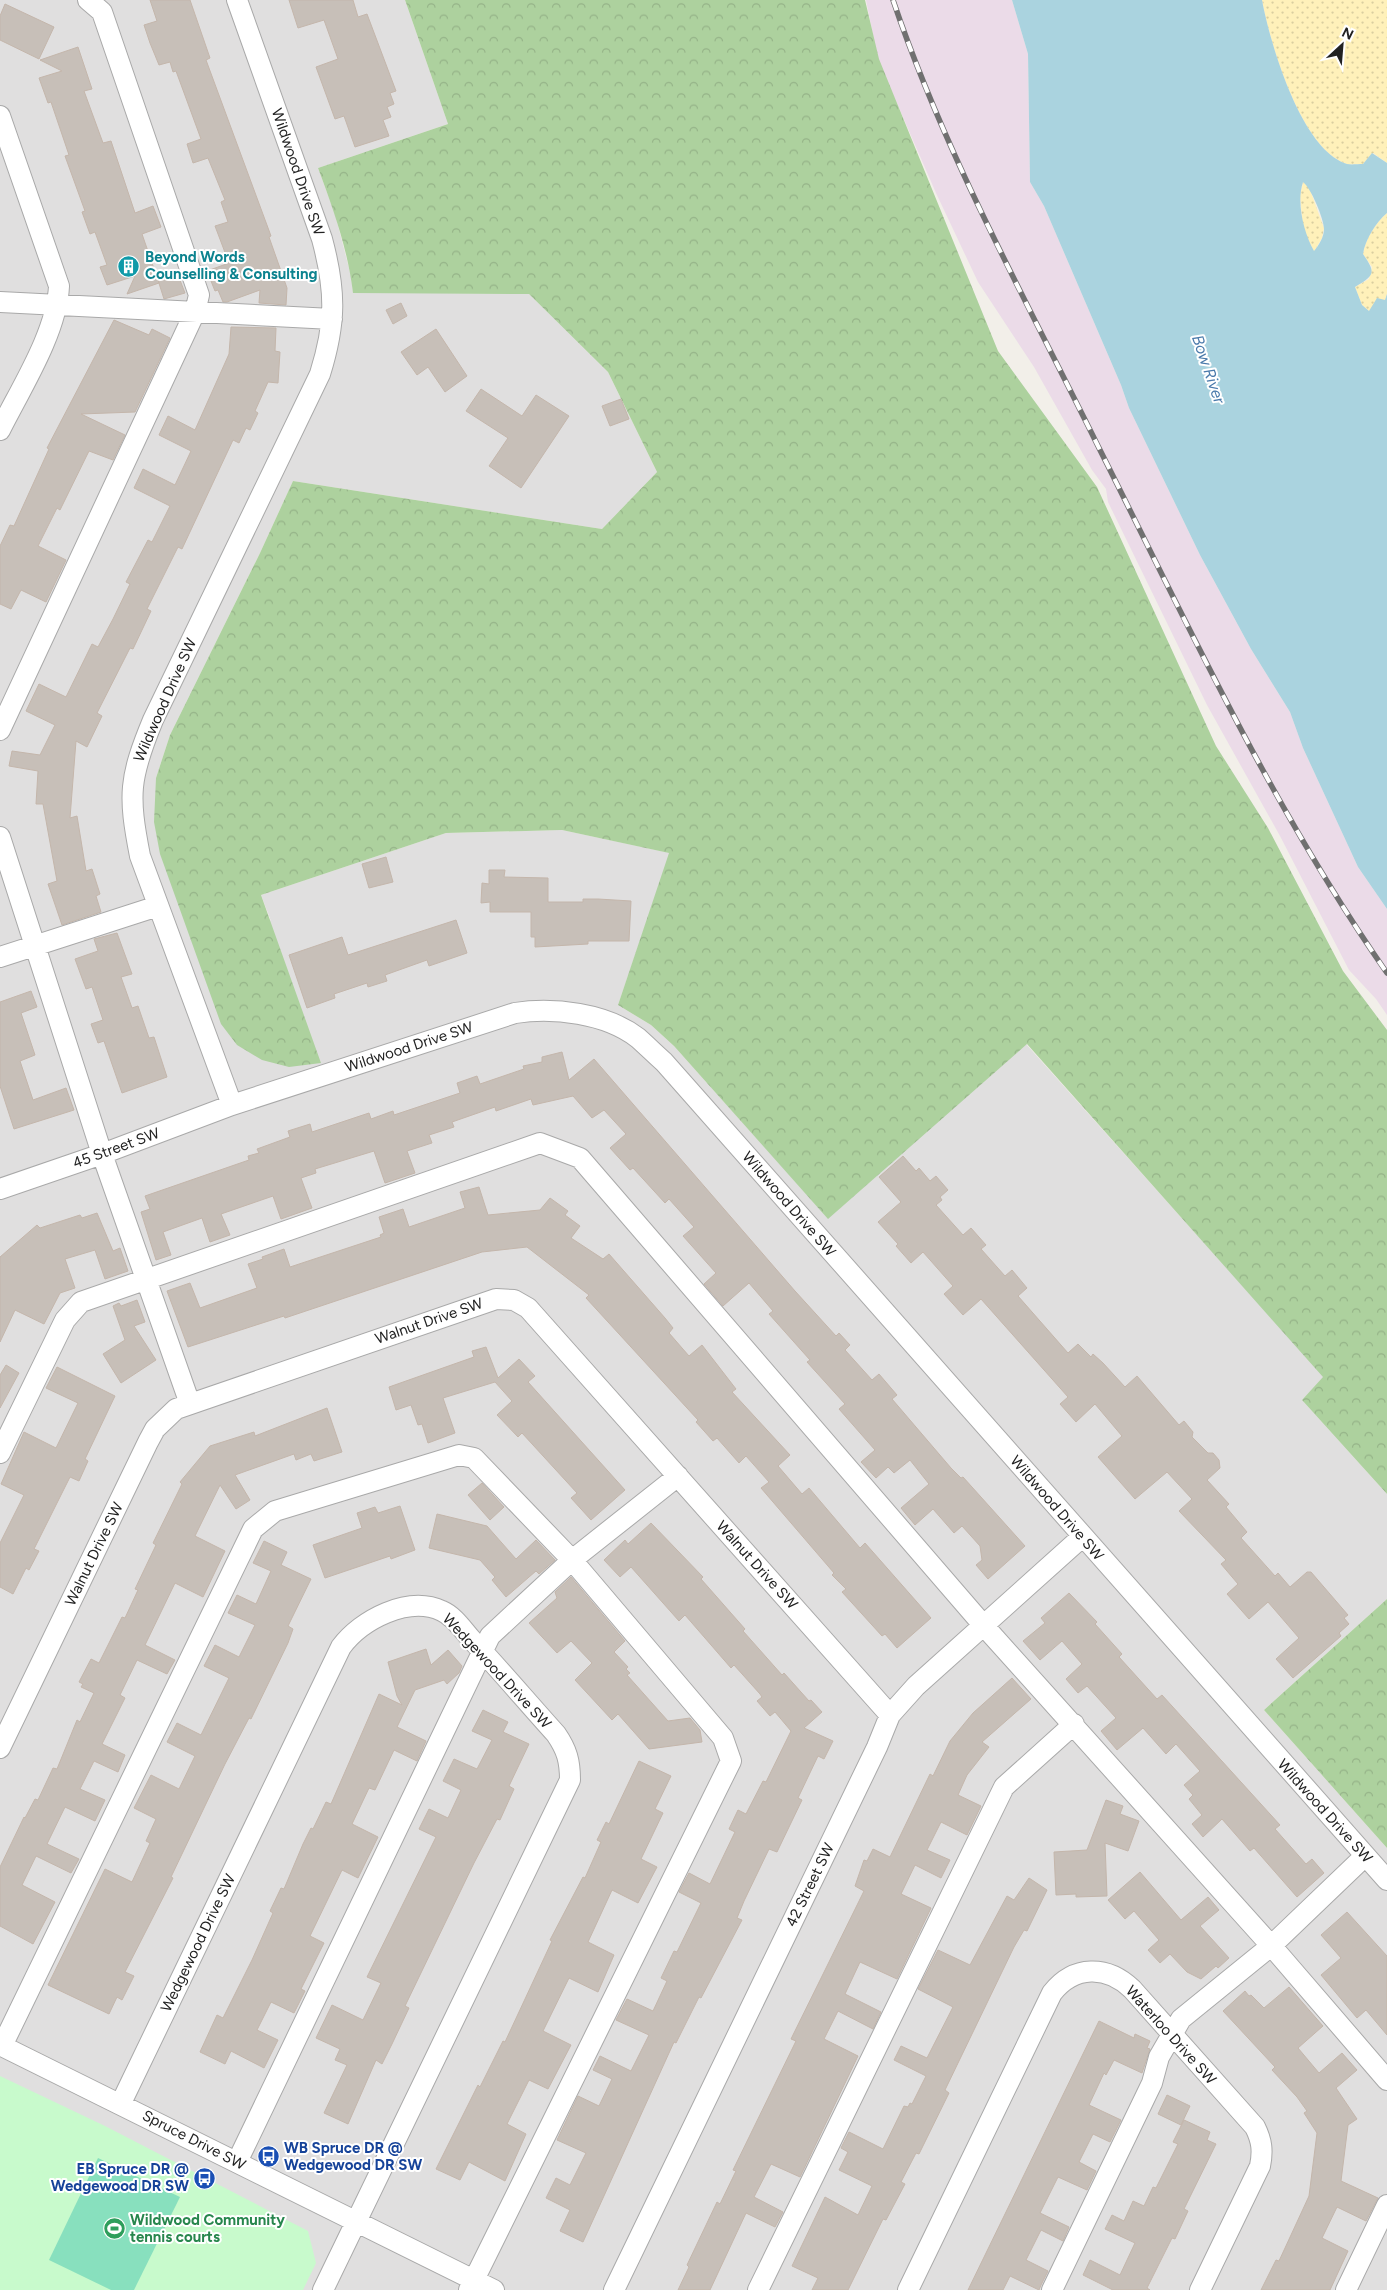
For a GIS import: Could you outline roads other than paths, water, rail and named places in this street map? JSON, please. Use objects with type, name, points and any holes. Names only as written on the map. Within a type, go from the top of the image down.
[{"type":"street","points":[[0,730],[196,312],[199,295],[102,12],[88,0]]},
{"type":"street","name":"Wildwood Drive SW","points":[[237,0],[322,239],[334,294],[330,343],[320,374],[153,720],[134,772],[131,790],[133,819],[140,856],[232,1105],[514,1013],[538,1009],[580,1014],[636,1037],[664,1062],[1387,1880]]},
{"type":"street","points":[[0,116],[59,286],[58,305],[50,328],[0,430]]},
{"type":"street","points":[[0,302],[332,319]]},
{"type":"street","points":[[0,837],[102,1154],[190,1404]]},
{"type":"street","points":[[0,958],[158,906]]},
{"type":"street","name":"45 Street SW","points":[[0,1189],[102,1154],[232,1105]]},
{"type":"street","points":[[0,1453],[65,1320],[81,1302],[540,1143],[580,1158],[984,1626],[1074,1724],[1387,2080]]},
{"type":"street","name":"Walnut Drive SW","points":[[0,1748],[148,1442],[163,1421],[176,1410],[190,1404],[496,1299],[514,1300],[528,1308],[535,1315],[890,1715]]},
{"type":"street","points":[[1,2045],[254,1529],[275,1511],[459,1455],[474,1458],[572,1560],[723,1738],[731,1761],[471,2285]]},
{"type":"street","points":[[238,2162],[490,1636],[572,1560],[678,1476]]},
{"type":"street","name":"42 Street SW","points":[[614,2290],[873,1756],[890,1715],[916,1686],[1082,1537]]},
{"type":"street","name":"Wedgewood Drive SW","points":[[121,2103],[341,1647],[348,1637],[360,1626],[395,1611],[419,1606],[443,1611],[483,1651],[565,1747],[570,1762],[570,1780],[323,2290]]},
{"type":"street","points":[[758,2290],[1004,1787],[1074,1724]]},
{"type":"street","points":[[1052,2290],[1152,2083],[1159,2058],[1181,2018],[1271,1946],[1365,1856]]},
{"type":"street","name":"Waterloo Drive SW","points":[[908,2290],[1052,1993],[1066,1979],[1085,1972],[1096,1971],[1116,1976],[1132,1989],[1255,2127],[1262,2146],[1260,2166],[1200,2290]]},
{"type":"street","name":"Spruce Drive SW","points":[[1,2045],[356,2221],[471,2285],[494,2290]]},
{"type":"street","points":[[1346,2290],[1387,2205]]},
{"type":"water","name":"Bow River","points":[[1012,0],[1262,0],[1280,67],[1290,93],[1315,139],[1330,155],[1347,164],[1363,164],[1372,153],[1387,163],[1387,213],[1379,221],[1364,249],[1363,254],[1370,265],[1370,276],[1355,287],[1362,305],[1369,311],[1377,298],[1385,300],[1387,294],[1387,909],[1358,867],[1303,748],[1290,712],[1251,649],[1200,555],[1129,408],[1121,385],[1044,206],[1030,182],[1028,54]],"holes":[[[1303,182],[1322,218],[1324,229],[1321,241],[1314,251],[1302,218],[1301,190]]]},
{"type":"railway","points":[[893,0],[914,57],[961,170],[1198,647],[1268,780],[1306,846],[1345,910],[1387,973]]},
{"type":"place","name":"Beyond Words Counselling & Consulting","points":[[129,266]]},
{"type":"place","name":"WB Spruce DR @ Wedgewood DR SW","points":[[268,2157]]},
{"type":"place","name":"EB Spruce DR @ Wedgewood DR SW","points":[[205,2178]]},
{"type":"place","name":"Wildwood Community tennis courts","points":[[114,2229]]}]
